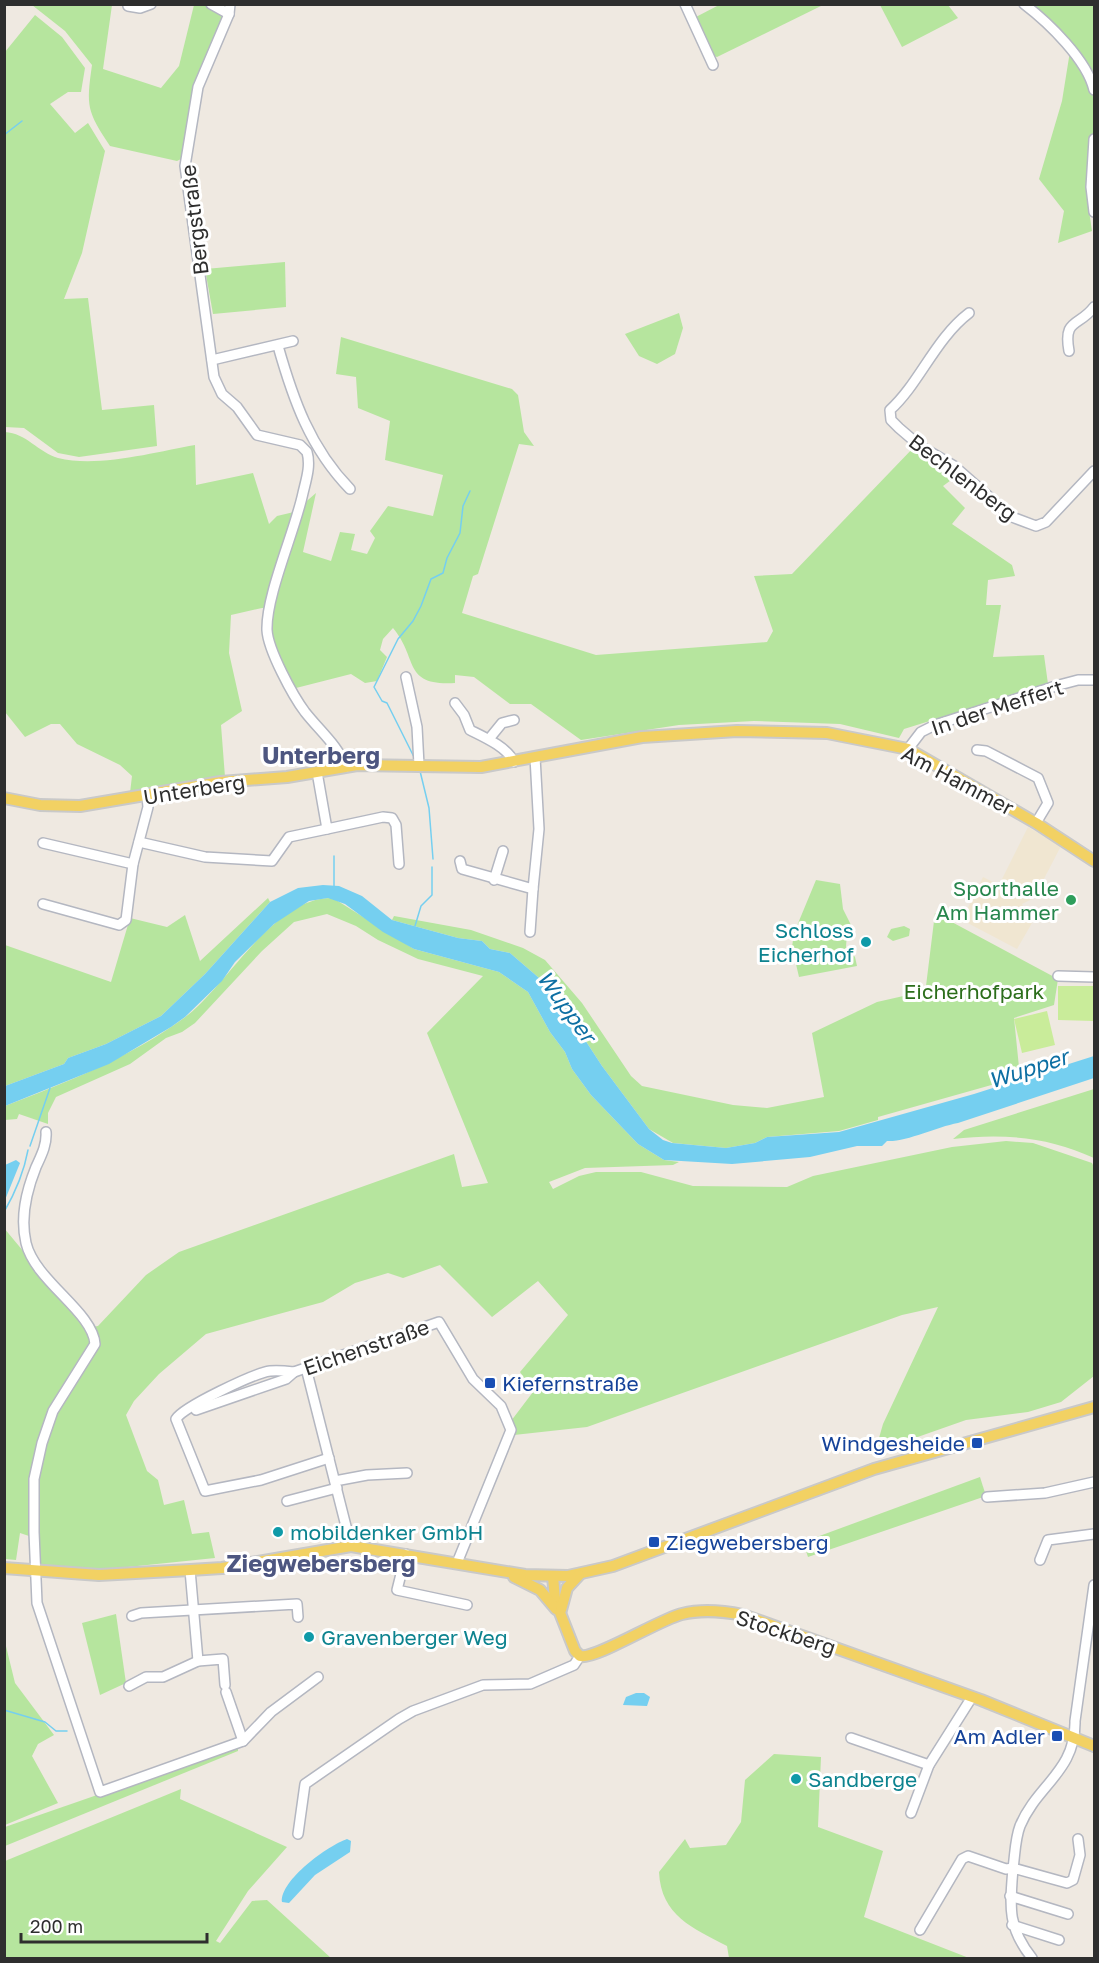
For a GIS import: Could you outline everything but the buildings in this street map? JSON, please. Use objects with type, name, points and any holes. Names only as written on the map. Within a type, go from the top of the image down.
[{"type":"main road","name":"Am Hammer","points":[[550,754],[642,738],[737,731],[843,734],[908,749],[1036,823],[1095,861]]},
{"type":"main road","name":"Unterberg","points":[[4,798],[40,806],[101,804],[221,782],[347,767],[419,765],[481,767],[550,754]]},
{"type":"main road","points":[[4,1568],[99,1575],[190,1570],[262,1562],[351,1546],[496,1570],[553,1576],[579,1575],[613,1566],[874,1469],[1095,1407]]},
{"type":"main road","points":[[496,1570],[534,1585],[560,1613]]},
{"type":"main road","points":[[560,1613],[567,1588],[579,1575]]},
{"type":"main road","points":[[553,1576],[560,1613],[578,1654]]},
{"type":"main road","name":"Stockberg","points":[[578,1654],[592,1656],[632,1635],[681,1614],[705,1611],[729,1612],[756,1618],[972,1697],[1095,1746]]},
{"type":"street","points":[[128,6],[140,8],[151,4]]},
{"type":"street","points":[[211,4],[229,9]]},
{"type":"street","points":[[685,4],[713,64]]},
{"type":"street","points":[[1024,4],[1077,56],[1095,90]]},
{"type":"street","name":"Bergstraße","points":[[229,9],[198,87],[184,166],[212,360],[218,389],[237,407],[251,428],[263,438],[300,446],[307,452],[306,482],[268,610],[267,632],[274,654],[304,711],[333,744],[347,767]]},
{"type":"street","points":[[1095,139],[1091,187],[1095,212]]},
{"type":"street","points":[[1069,351],[1067,338],[1071,325],[1095,307]]},
{"type":"street","name":"Bechlenberg","points":[[969,313],[939,345],[889,414],[899,428],[920,446],[954,466],[1012,517],[1027,524],[1041,526],[1095,471]]},
{"type":"street","points":[[212,360],[293,341]]},
{"type":"street","points":[[278,346],[300,416],[334,473],[350,489]]},
{"type":"street","points":[[406,677],[417,728],[419,765]]},
{"type":"street","name":"In der Meffert","points":[[908,749],[921,732],[935,725],[1059,685],[1078,680],[1095,680]]},
{"type":"street","points":[[455,703],[470,730],[489,740],[514,762]]},
{"type":"street","points":[[489,740],[502,723],[514,720]]},
{"type":"street","points":[[977,750],[986,751],[1038,778],[1048,803],[1036,823]]},
{"type":"street","points":[[530,932],[539,829],[535,757]]},
{"type":"street","points":[[317,772],[327,829]]},
{"type":"street","points":[[43,904],[119,925],[126,920],[133,864],[148,807],[147,796]]},
{"type":"street","points":[[139,842],[205,857],[272,861],[289,837],[383,817],[392,818],[396,825],[399,864]]},
{"type":"street","points":[[43,843],[133,864]]},
{"type":"street","points":[[494,880],[503,851]]},
{"type":"street","points":[[460,861],[462,868],[494,880],[533,889]]},
{"type":"street","points":[[1058,976],[1095,977]]},
{"type":"street","points":[[46,1132],[44,1147],[24,1205],[23,1226],[27,1247],[51,1285],[91,1329],[95,1344],[53,1412],[42,1443],[34,1479],[37,1603],[100,1792],[243,1741],[271,1712],[318,1677]]},
{"type":"street","name":"Eichenstraße","points":[[329,1458],[261,1480],[205,1491],[180,1415],[222,1390],[268,1371],[294,1372],[439,1322],[473,1379],[501,1406],[511,1430],[457,1563]]},
{"type":"street","points":[[306,1368],[351,1546]]},
{"type":"street","points":[[287,1501],[367,1475],[407,1473]]},
{"type":"street","points":[[987,1497],[1045,1493],[1095,1482]]},
{"type":"street","points":[[1040,1560],[1048,1540],[1095,1534]]},
{"type":"street","points":[[406,1554],[397,1590],[467,1605]]},
{"type":"street","points":[[190,1570],[198,1661]]},
{"type":"street","points":[[1032,1959],[1012,1925],[1010,1896],[1013,1868],[1020,1827],[1067,1762],[1076,1738],[1076,1721],[1095,1585]]},
{"type":"street","points":[[132,1616],[141,1613],[297,1604],[298,1617]]},
{"type":"street","points":[[298,1834],[305,1784],[399,1719],[413,1711],[483,1685],[517,1685],[537,1682],[574,1665],[578,1654]]},
{"type":"street","points":[[129,1686],[146,1677],[164,1677],[198,1661],[223,1659],[225,1689],[243,1741]]},
{"type":"street","points":[[911,1813],[929,1765],[972,1697]]},
{"type":"street","points":[[851,1738],[929,1765]]},
{"type":"street","points":[[921,1930],[962,1859],[968,1856],[1006,1869],[1013,1868],[1067,1883],[1073,1880],[1080,1855],[1078,1839]]},
{"type":"street","points":[[1010,1896],[1068,1914]]},
{"type":"street","points":[[1012,1925],[1059,1940]]},
{"type":"shaded area","points":[[1028,827],[1061,846],[1034,898],[1022,904],[1032,923],[1017,949],[962,920],[983,877],[999,885]]},
{"type":"green space","points":[[32,5],[112,5],[103,69],[161,88],[179,66],[194,5],[206,5],[223,17],[201,68],[192,98],[181,159],[177,161],[110,146],[90,108],[89,90],[92,65],[65,31]]},
{"type":"green space","points":[[719,5],[823,5],[717,57],[711,55],[694,18]]},
{"type":"green space","points":[[880,5],[948,5],[958,18],[902,47]]},
{"type":"green space","points":[[1032,5],[1094,5],[1094,175],[1087,176],[1086,190],[1092,231],[1058,243],[1064,211],[1039,179],[1062,101],[1071,45]]},
{"type":"green space","points":[[35,15],[62,37],[85,68],[81,92],[68,92],[50,104],[75,133],[88,123],[105,151],[82,253],[64,299],[88,298],[102,410],[154,405],[157,446],[79,457],[58,453],[24,428],[5,427],[5,52]]},
{"type":"green space","points":[[285,262],[286,307],[213,314],[205,269]]},
{"type":"green space","points":[[679,313],[683,328],[675,354],[657,364],[639,356],[625,334]]},
{"type":"green space","points":[[341,337],[512,389],[518,395],[524,432],[534,446],[519,444],[478,574],[473,576],[462,613],[596,655],[767,642],[773,631],[754,576],[792,574],[915,446],[958,475],[943,486],[965,508],[952,524],[1012,565],[1015,576],[988,580],[986,605],[1001,605],[993,657],[1044,655],[1048,684],[904,729],[899,738],[840,724],[754,721],[679,725],[581,740],[531,704],[510,704],[474,677],[455,675],[455,683],[438,683],[427,680],[414,668],[401,639],[393,628],[383,639],[380,650],[387,657],[377,681],[365,683],[351,674],[296,688],[275,650],[266,608],[262,608],[231,615],[229,653],[242,711],[221,725],[225,777],[130,793],[132,776],[120,765],[77,744],[60,724],[51,724],[25,737],[5,712],[5,432],[19,436],[58,458],[74,461],[126,458],[195,445],[196,485],[253,473],[269,524],[277,516],[294,512],[316,493],[303,552],[331,561],[340,532],[355,534],[351,550],[367,554],[375,538],[370,531],[388,506],[433,516],[443,475],[385,460],[390,421],[358,408],[356,377],[336,374]]},
{"type":"green space","points":[[816,880],[840,884],[843,909],[852,927],[847,933],[846,947],[855,957],[857,966],[799,977],[792,947],[794,933]]},
{"type":"green space","points":[[268,898],[270,902],[205,974],[161,1016],[106,1044],[68,1058],[64,1064],[5,1086],[5,945],[111,982],[130,918],[167,927],[185,915],[200,961]]},
{"type":"green space","points":[[333,898],[414,949],[499,972],[528,992],[550,1032],[565,1052],[572,1069],[591,1095],[638,1144],[664,1160],[679,1162],[673,1165],[585,1168],[549,1182],[553,1189],[579,1176],[596,1172],[641,1172],[693,1186],[787,1187],[813,1176],[952,1147],[1006,1141],[1033,1143],[1092,1163],[1094,1167],[1094,1376],[1061,1402],[1028,1412],[966,1420],[875,1452],[883,1424],[938,1307],[902,1315],[587,1427],[514,1435],[511,1421],[533,1392],[520,1372],[568,1315],[538,1281],[492,1317],[440,1265],[403,1278],[388,1273],[355,1283],[323,1302],[206,1334],[159,1374],[134,1401],[126,1415],[147,1471],[158,1480],[164,1505],[184,1500],[192,1534],[209,1532],[215,1558],[89,1571],[37,1565],[29,1536],[20,1533],[16,1560],[5,1559],[4,1228],[87,1328],[98,1326],[146,1275],[179,1252],[454,1154],[462,1187],[488,1183],[427,1033],[483,976],[418,959],[378,940],[356,926],[327,914],[294,922],[262,951],[195,1023],[182,1032],[166,1038],[130,1064],[56,1097],[48,1113],[48,1124],[19,1114],[17,1119],[5,1120],[5,1106],[120,1057],[184,1018],[200,1004],[271,927],[290,912],[311,901]]},
{"type":"green space","name":"Eicherhofpark","points":[[935,913],[1058,979],[1054,1005],[1014,1018],[1020,1077],[878,1117],[878,1120],[839,1131],[767,1137],[755,1143],[726,1148],[673,1143],[649,1129],[602,1066],[574,1023],[560,996],[510,953],[490,949],[482,941],[458,938],[392,920],[394,916],[471,930],[523,948],[545,960],[582,1003],[631,1076],[642,1086],[733,1105],[767,1108],[824,1097],[812,1033],[877,1002],[921,992],[926,986]]},
{"type":"green space","points":[[904,926],[910,929],[909,936],[893,941],[887,937],[891,929]]},
{"type":"green space","points":[[1058,986],[1094,986],[1094,1021],[1058,1020]]},
{"type":"green space","points":[[1047,1011],[1055,1045],[1022,1053],[1014,1019]]},
{"type":"green space","points":[[1094,1089],[1094,1158],[1060,1145],[1025,1138],[990,1136],[953,1139],[964,1130]]},
{"type":"green space","points":[[980,1477],[986,1496],[808,1557],[803,1542]]},
{"type":"green space","points":[[116,1614],[126,1683],[100,1695],[82,1623]]},
{"type":"green space","points":[[4,1638],[15,1683],[54,1735],[38,1744],[32,1756],[58,1803],[5,1825]]},
{"type":"green space","points":[[238,1746],[238,1751],[5,1846],[5,1827]]},
{"type":"green space","points":[[774,1754],[821,1757],[818,1827],[883,1851],[864,1917],[969,1958],[729,1958],[727,1946],[691,1926],[672,1910],[661,1887],[659,1872],[685,1839],[690,1848],[726,1845],[741,1822],[745,1780]]},
{"type":"green space","points":[[181,1789],[180,1799],[287,1847],[248,1891],[216,1941],[220,1943],[252,1901],[267,1900],[331,1958],[5,1958],[5,1861]]},
{"type":"water","points":[[339,886],[362,896],[392,920],[458,938],[482,941],[490,949],[510,953],[560,996],[574,1023],[602,1066],[649,1129],[663,1140],[672,1143],[726,1148],[755,1143],[767,1137],[839,1132],[974,1094],[1094,1056],[1094,1078],[958,1123],[903,1139],[887,1141],[882,1146],[857,1146],[810,1157],[732,1164],[664,1160],[638,1144],[591,1095],[572,1069],[565,1052],[550,1032],[528,992],[499,972],[414,949],[383,932],[345,904],[328,898],[309,901],[274,924],[235,962],[222,981],[185,1017],[171,1027],[109,1064],[5,1106],[5,1086],[64,1064],[68,1058],[106,1044],[161,1016],[205,974],[270,902],[298,888]]},
{"type":"water","points":[[16,1160],[20,1163],[5,1200],[5,1165]]},
{"type":"water","points":[[644,1693],[650,1697],[647,1706],[623,1705],[626,1697]]},
{"type":"water","points":[[347,1839],[351,1841],[350,1852],[315,1875],[289,1903],[282,1902],[283,1893],[307,1864],[329,1848]]},
{"type":"waterway","points":[[4,135],[22,121]]},
{"type":"waterway","points":[[414,757],[387,703],[382,701],[374,687],[398,639],[413,621],[421,606],[431,579],[443,573],[447,558],[460,533],[463,506],[470,491]]},
{"type":"waterway","points":[[420,771],[429,808],[433,859]]},
{"type":"waterway","points":[[334,856],[334,887]]},
{"type":"waterway","points":[[415,926],[421,906],[432,895],[432,867]]},
{"type":"waterway","points":[[30,1146],[50,1088]]},
{"type":"waterway","points":[[4,1212],[19,1182],[28,1150]]},
{"type":"waterway","points":[[4,1710],[45,1722],[56,1731],[67,1731]]},
{"type":"place","name":"Sporthalle Am Hammer","points":[[1071,900]]},
{"type":"place","name":"Schloss Eicherhof","points":[[866,942]]},
{"type":"place","name":"Kiefernstraße","points":[[490,1383]]},
{"type":"place","name":"Windgesheide","points":[[977,1443]]},
{"type":"place","name":"mobildenker GmbH","points":[[278,1532]]},
{"type":"place","name":"Ziegwebersberg","points":[[654,1542]]},
{"type":"place","name":"Gravenberger Weg","points":[[309,1637]]},
{"type":"place","name":"Am Adler","points":[[1057,1736]]},
{"type":"place","name":"Sandberge","points":[[796,1779]]},
{"type":"district","name":"Unterberg","points":[[321,754]]},
{"type":"district","name":"Ziegwebersberg","points":[[321,1562]]},
{"type":"water label","name":"Wupper","points":[[567,1006]]},
{"type":"water label","name":"Wupper","points":[[1028,1068]]}]
